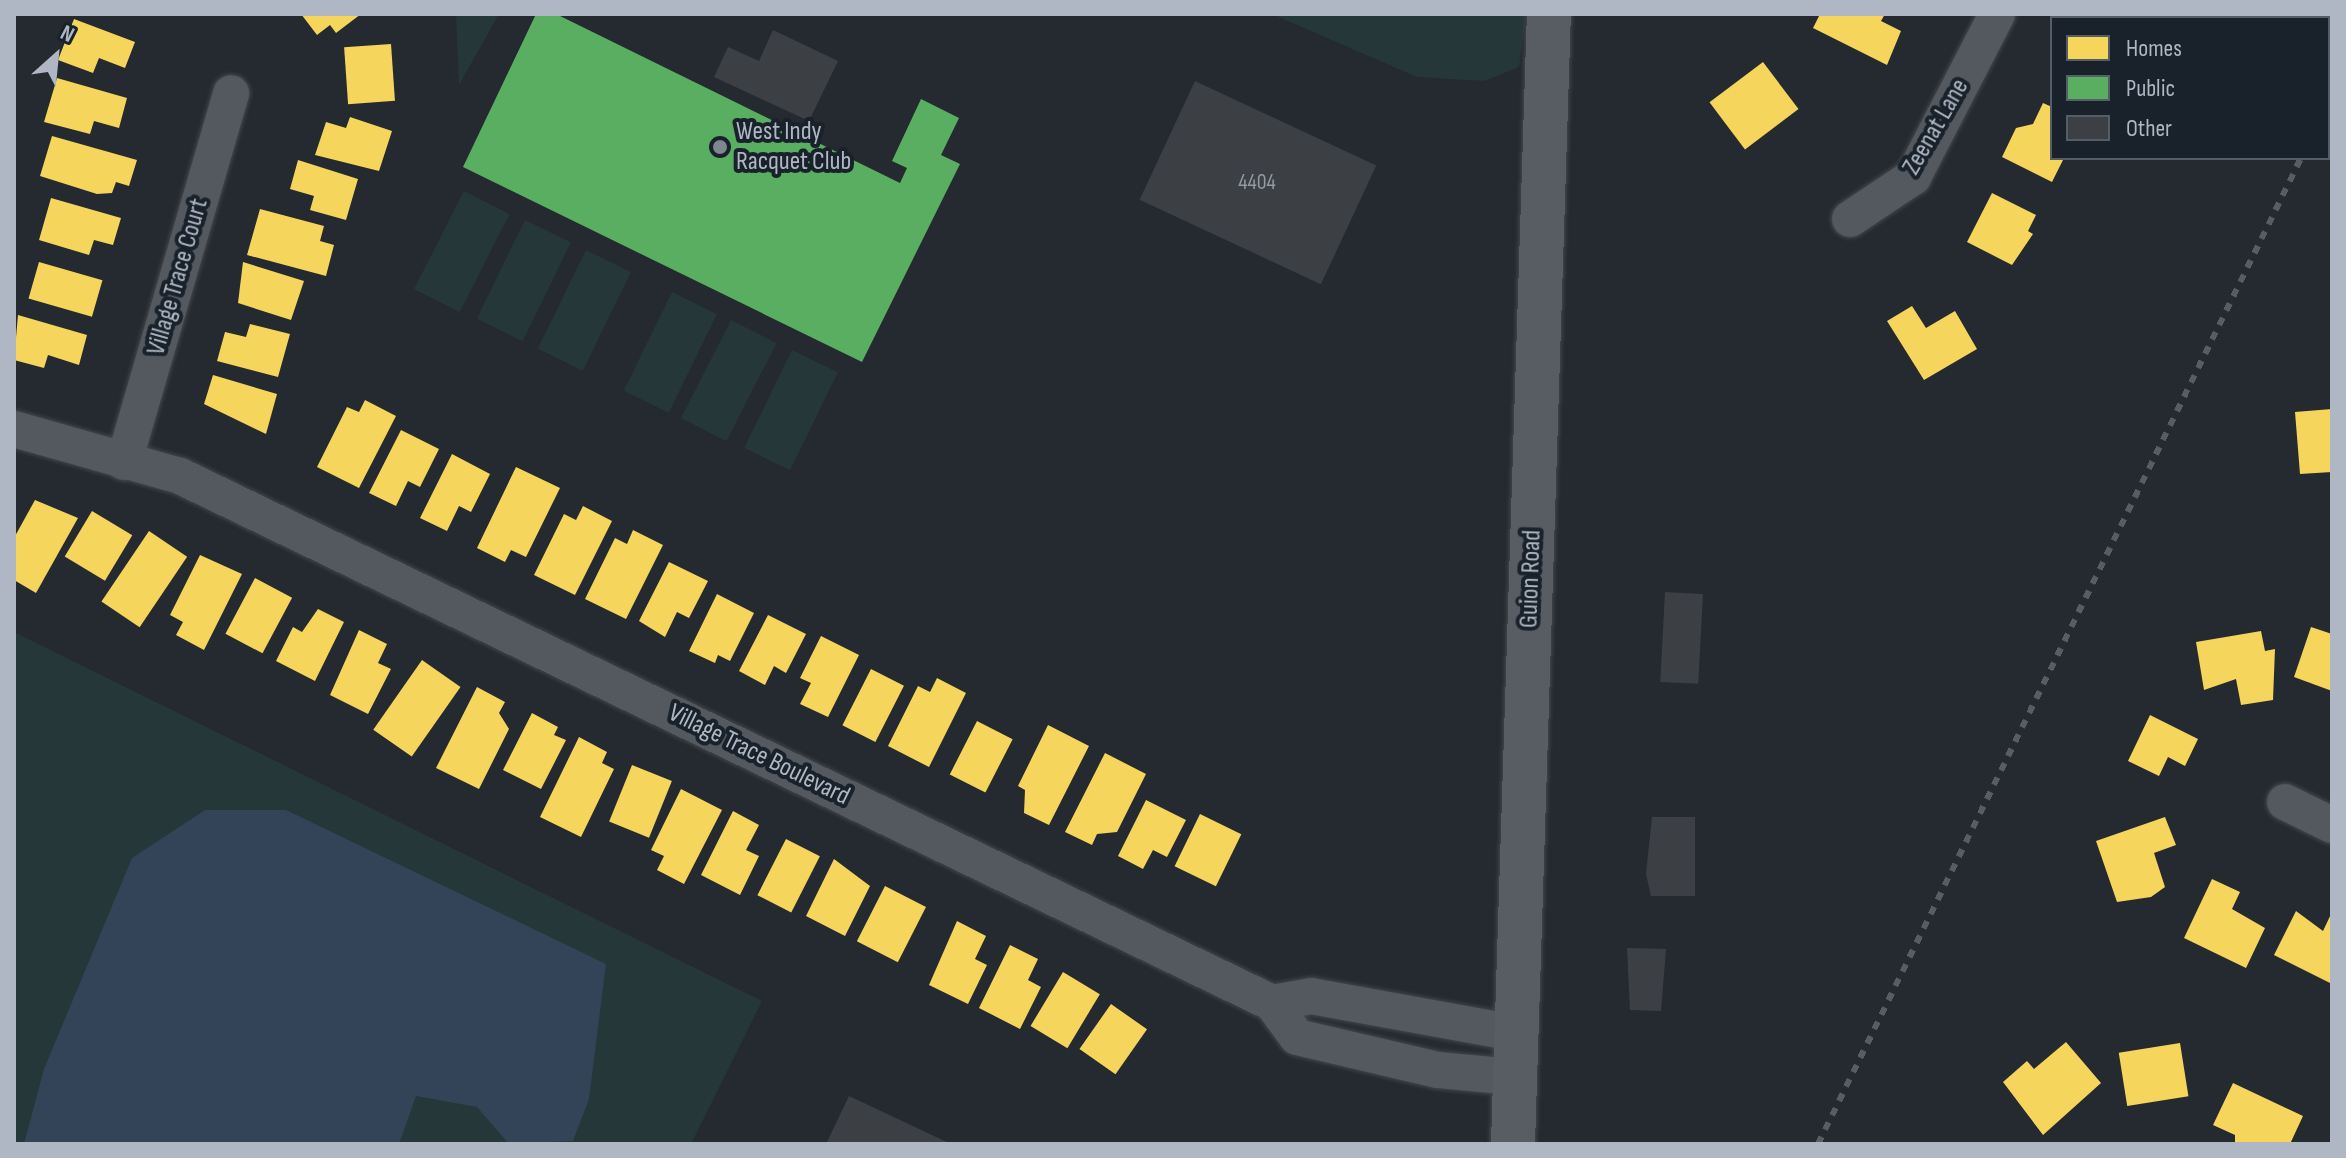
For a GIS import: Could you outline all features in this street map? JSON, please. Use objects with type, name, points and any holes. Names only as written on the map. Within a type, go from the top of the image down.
[{"type":"street","name":"Guion Road","points":[[1513,1144],[1514,1033],[1549,14]]},
{"type":"street","name":"Zeenat Lane","points":[[1850,219],[1913,177],[1997,14]]},
{"type":"street","name":"Village Trace Court","points":[[124,462],[231,93]]},
{"type":"street","name":"Village Trace Boulevard","points":[[14,429],[180,476],[1272,1003]]},
{"type":"street","points":[[2285,802],[2332,825]]},
{"type":"street","points":[[1514,1033],[1311,996],[1272,1003],[1297,1037],[1438,1070],[1514,1077]]},
{"type":"shaded area","points":[[456,14],[499,14],[459,85]]},
{"type":"shaded area","points":[[1272,14],[1526,16],[1519,67],[1484,81],[1417,77]]},
{"type":"shaded area","points":[[464,191],[509,214],[460,312],[414,289]]},
{"type":"shaded area","points":[[525,220],[571,242],[523,341],[477,319]]},
{"type":"shaded area","points":[[586,250],[631,272],[583,371],[538,349]]},
{"type":"shaded area","points":[[672,292],[717,314],[669,413],[624,391]]},
{"type":"shaded area","points":[[731,320],[776,343],[727,441],[681,418]]},
{"type":"shaded area","points":[[792,350],[838,372],[790,470],[744,448]]},
{"type":"shaded area","points":[[14,632],[762,1001],[691,1144],[14,1144]]},
{"type":"water","points":[[205,810],[286,810],[606,964],[589,1099],[573,1141],[509,1144],[477,1107],[416,1096],[399,1144],[24,1144],[44,1069],[132,858]]},
{"type":"building: Homes","points":[[301,14],[361,14],[336,33],[330,25],[317,35]]},
{"type":"building: Homes","points":[[1820,14],[1885,14],[1881,21],[1901,31],[1887,65],[1813,28]]},
{"type":"building: Homes","points":[[74,19],[135,42],[125,68],[99,58],[93,73],[58,60]]},
{"type":"building: Homes","points":[[391,44],[395,101],[348,104],[344,47]]},
{"type":"building: Homes","points":[[1763,62],[1799,109],[1745,149],[1709,102]]},
{"type":"building: Homes","points":[[57,78],[127,98],[119,128],[94,121],[90,134],[44,122]]},
{"type":"building: Homes","points":[[2043,103],[2050,106],[2050,160],[2063,160],[2052,182],[2002,157],[2016,128],[2033,124]]},
{"type":"building: Homes","points":[[350,117],[392,131],[379,171],[315,155],[326,122],[346,128]]},
{"type":"building: Homes","points":[[52,136],[137,160],[129,186],[116,182],[112,193],[97,194],[40,176]]},
{"type":"building: Homes","points":[[298,160],[358,179],[346,220],[310,210],[314,196],[290,189]]},
{"type":"building: Homes","points":[[1992,193],[2036,215],[2028,231],[2033,234],[2012,265],[1967,242]]},
{"type":"building: Homes","points":[[51,198],[121,218],[113,245],[94,240],[89,255],[39,240]]},
{"type":"building: Homes","points":[[260,209],[324,226],[320,241],[334,245],[326,276],[247,255]]},
{"type":"building: Homes","points":[[39,262],[102,280],[92,317],[29,299]]},
{"type":"building: Homes","points":[[243,262],[304,281],[291,320],[238,303]]},
{"type":"building: Homes","points":[[1912,306],[1926,328],[1955,311],[1977,349],[1924,380],[1887,321]]},
{"type":"building: Homes","points":[[18,315],[87,335],[79,365],[48,355],[44,368],[14,360]]},
{"type":"building: Homes","points":[[250,324],[290,334],[278,377],[217,361],[225,332],[246,337]]},
{"type":"building: Homes","points":[[213,375],[277,394],[266,434],[204,404]]},
{"type":"building: Homes","points":[[365,400],[396,416],[359,488],[317,467],[347,407],[359,412]]},
{"type":"building: Homes","points":[[2332,409],[2332,472],[2300,474],[2295,412]]},
{"type":"building: Homes","points":[[401,430],[439,449],[420,487],[408,481],[396,506],[369,493]]},
{"type":"building: Homes","points":[[452,454],[490,474],[471,512],[459,506],[447,531],[420,518]]},
{"type":"building: Homes","points":[[516,467],[560,488],[526,557],[511,550],[505,562],[477,548]]},
{"type":"building: Homes","points":[[35,500],[78,518],[36,593],[14,580],[14,538]]},
{"type":"building: Homes","points":[[583,506],[612,521],[575,595],[534,575],[564,514],[576,520]]},
{"type":"building: Homes","points":[[92,511],[132,535],[105,581],[65,556]]},
{"type":"building: Homes","points":[[633,530],[663,545],[626,619],[585,599],[615,538],[627,544]]},
{"type":"building: Homes","points":[[149,531],[187,557],[140,627],[101,601]]},
{"type":"building: Homes","points":[[200,555],[242,574],[204,650],[176,635],[183,622],[170,615]]},
{"type":"building: Homes","points":[[669,562],[708,581],[689,618],[677,612],[665,637],[639,621]]},
{"type":"building: Homes","points":[[255,578],[292,598],[263,653],[225,634]]},
{"type":"building: Homes","points":[[717,594],[754,613],[730,661],[718,655],[715,663],[689,651]]},
{"type":"building: Homes","points":[[318,609],[344,622],[315,681],[276,661],[293,627],[302,632]]},
{"type":"building: Homes","points":[[768,615],[806,634],[786,673],[774,666],[765,685],[739,671]]},
{"type":"building: Homes","points":[[2311,627],[2332,634],[2332,691],[2294,677]]},
{"type":"building: Homes","points":[[359,630],[387,644],[378,663],[391,669],[368,714],[330,695]]},
{"type":"building: Homes","points":[[2261,631],[2265,651],[2275,649],[2273,700],[2241,705],[2236,679],[2204,690],[2196,642]]},
{"type":"building: Homes","points":[[821,636],[859,655],[828,717],[800,704],[811,683],[800,678]]},
{"type":"building: Homes","points":[[422,660],[461,687],[412,757],[373,730]]},
{"type":"building: Homes","points":[[871,669],[904,686],[875,742],[842,725]]},
{"type":"building: Homes","points":[[937,678],[966,693],[929,767],[888,746],[918,686],[930,692]]},
{"type":"building: Homes","points":[[477,687],[505,702],[499,713],[509,729],[479,789],[436,768]]},
{"type":"building: Homes","points":[[532,713],[558,727],[554,735],[566,740],[541,789],[503,770]]},
{"type":"building: Homes","points":[[2150,715],[2198,739],[2185,766],[2168,757],[2159,776],[2128,761]]},
{"type":"building: Homes","points":[[977,721],[1013,739],[985,793],[950,774]]},
{"type":"building: Homes","points":[[1048,725],[1089,746],[1049,825],[1024,813],[1025,790],[1018,786]]},
{"type":"building: Homes","points":[[579,737],[607,752],[602,763],[614,769],[581,837],[540,817]]},
{"type":"building: Homes","points":[[1105,753],[1146,774],[1117,832],[1097,834],[1092,845],[1065,832]]},
{"type":"building: Homes","points":[[632,765],[672,781],[649,838],[609,822]]},
{"type":"building: Homes","points":[[681,789],[722,810],[684,884],[657,870],[664,856],[651,850]]},
{"type":"building: Homes","points":[[1146,800],[1186,820],[1167,857],[1153,850],[1143,869],[1118,856]]},
{"type":"building: Homes","points":[[733,811],[759,825],[746,850],[759,856],[740,895],[701,875]]},
{"type":"building: Homes","points":[[1200,814],[1241,834],[1216,886],[1175,866]]},
{"type":"building: Homes","points":[[2165,817],[2176,845],[2154,853],[2165,887],[2151,897],[2117,902],[2096,841]]},
{"type":"building: Homes","points":[[786,839],[820,856],[791,912],[757,895]]},
{"type":"building: Homes","points":[[834,859],[870,886],[845,936],[806,916]]},
{"type":"building: Homes","points":[[2212,879],[2240,892],[2232,909],[2265,928],[2246,968],[2184,938]]},
{"type":"building: Homes","points":[[885,886],[926,907],[898,962],[857,941]]},
{"type":"building: Homes","points":[[2296,911],[2323,931],[2332,912],[2332,984],[2274,955]]},
{"type":"building: Homes","points":[[957,921],[986,936],[975,959],[987,965],[968,1004],[929,985]]},
{"type":"building: Homes","points":[[1010,945],[1038,959],[1028,980],[1041,987],[1020,1029],[979,1008]]},
{"type":"building: Homes","points":[[1063,972],[1100,994],[1067,1048],[1031,1026]]},
{"type":"building: Homes","points":[[1111,1004],[1147,1029],[1115,1074],[1079,1049]]},
{"type":"building: Homes","points":[[2066,1042],[2101,1083],[2043,1135],[2003,1082],[2027,1061],[2034,1069]]},
{"type":"building: Homes","points":[[2180,1043],[2188,1096],[2127,1106],[2119,1053]]},
{"type":"building: Homes","points":[[2233,1083],[2303,1116],[2290,1144],[2235,1144],[2235,1135],[2213,1125]]},
{"type":"building: Public","points":[[536,14],[556,14],[900,183],[907,168],[892,161],[921,99],[959,118],[941,155],[960,164],[862,362],[463,167]]},
{"type":"building: Other","points":[[773,30],[838,61],[809,121],[714,77],[728,47],[759,61]]},
{"type":"building: Other","points":[[1195,81],[1376,166],[1321,284],[1140,200]]},
{"type":"building: Other","points":[[1665,592],[1703,594],[1698,684],[1660,682]]},
{"type":"building: Other","points":[[1652,817],[1695,817],[1695,896],[1651,896],[1646,874]]},
{"type":"building: Other","points":[[1627,948],[1666,949],[1661,1011],[1630,1010]]},
{"type":"building: Other","points":[[849,1096],[951,1144],[826,1144]]},
{"type":"railway","points":[[2330,100],[2332,96]]},
{"type":"railway","points":[[1818,1144],[2300,160]]},
{"type":"place","name":"West Indy Racquet Club","points":[[720,147]]}]
